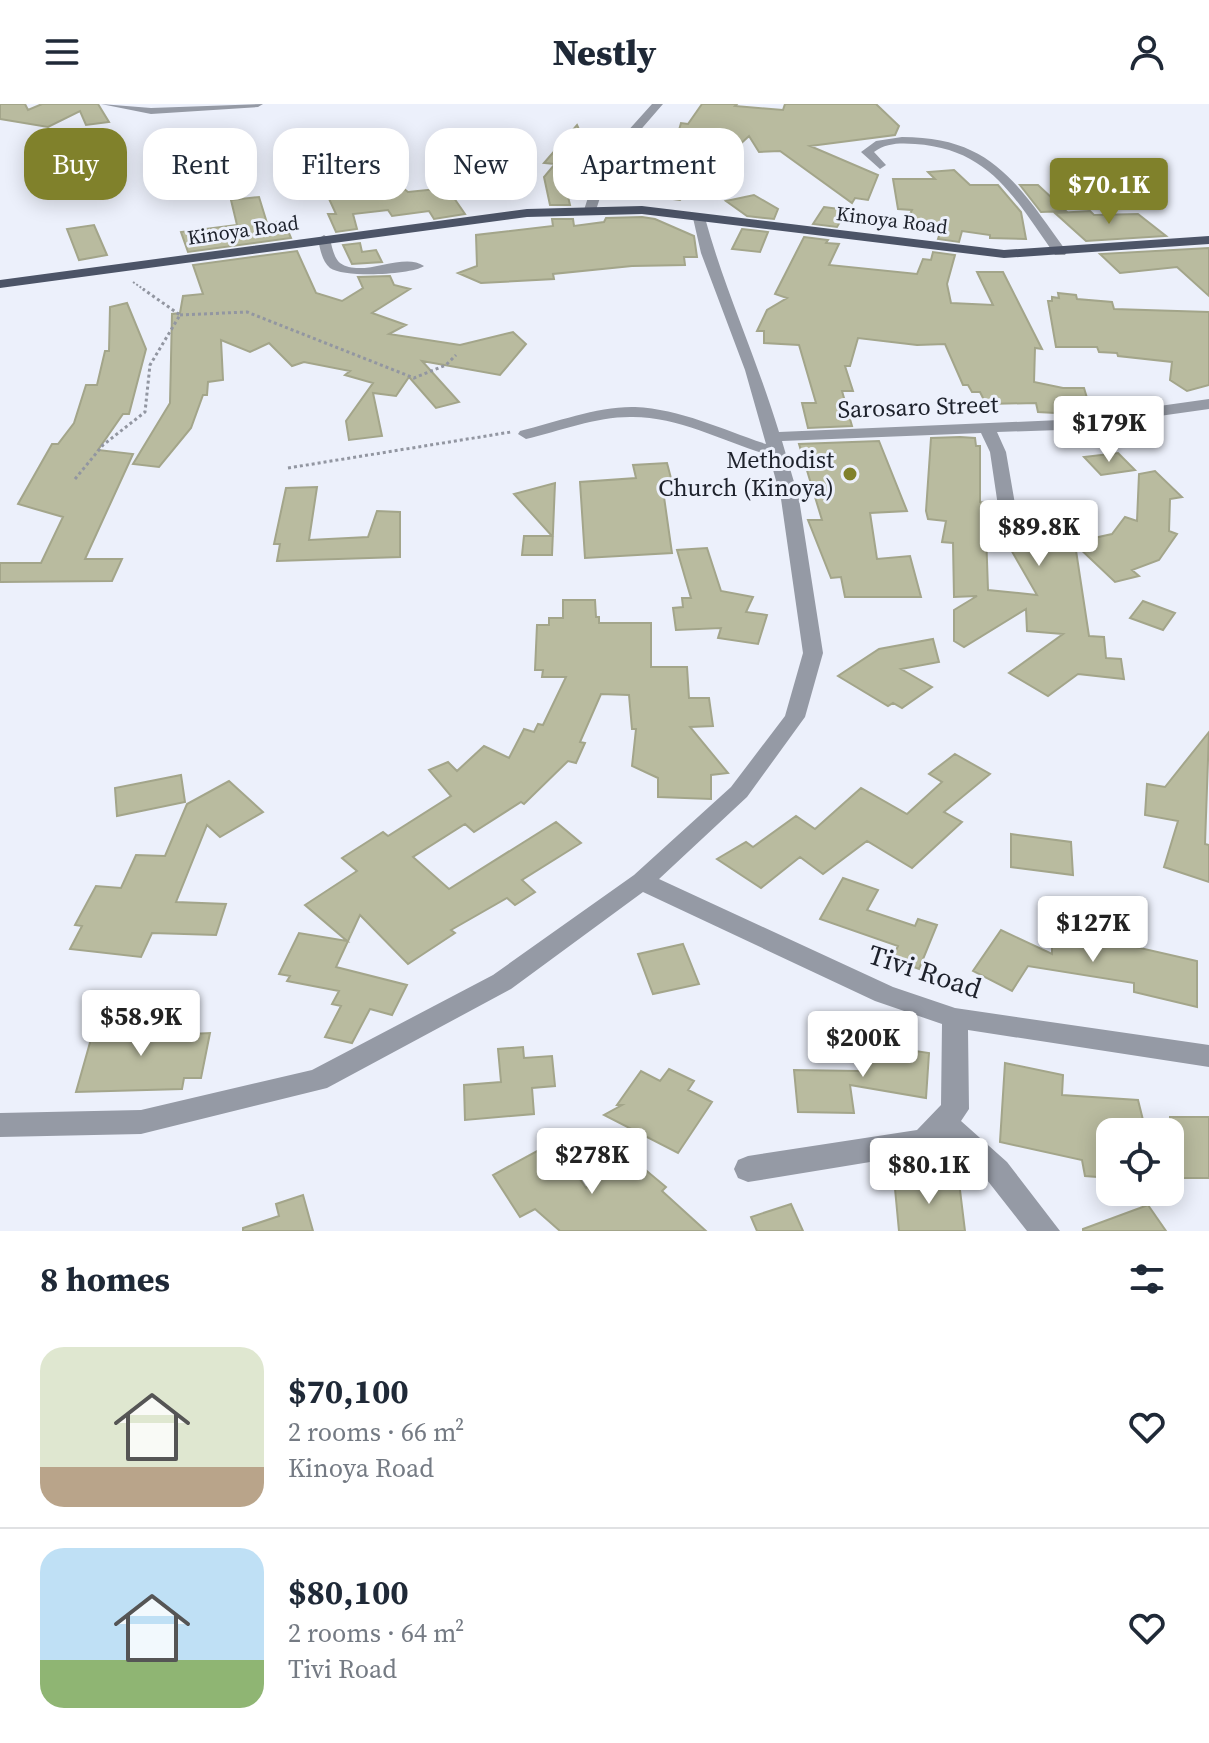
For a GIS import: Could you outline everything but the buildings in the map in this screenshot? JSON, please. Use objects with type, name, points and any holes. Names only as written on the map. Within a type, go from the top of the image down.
[{"type":"main road","name":"Kinoya Road","points":[[0,284],[527,213],[590,210],[642,210],[1004,254],[1209,240]]},
{"type":"street","points":[[106,104],[151,111],[258,104]]},
{"type":"street","points":[[590,210],[605,163],[658,104]]},
{"type":"street","points":[[880,165],[867,152],[877,144],[891,140],[928,141],[990,163],[1008,179],[1060,252]]},
{"type":"street","points":[[0,1125],[141,1122],[318,1080],[502,982],[642,881],[739,792],[795,717],[813,653],[790,499],[753,370],[708,253],[699,218]]},
{"type":"street","points":[[324,239],[332,263],[338,267],[356,270],[417,266]]},
{"type":"street","name":"Sarosaro Street","points":[[526,434],[633,411],[681,421],[739,442],[774,444],[1060,425],[1209,404]]},
{"type":"street","points":[[987,428],[998,452],[1011,533]]},
{"type":"street","name":"Tivi Road","points":[[642,881],[884,994],[955,1018],[1209,1056]]},
{"type":"street","points":[[748,1169],[925,1141],[955,1109],[955,1018]]},
{"type":"street","points":[[943,1122],[997,1171],[1045,1231]]},
{"type":"path","points":[[113,268],[180,315],[247,312],[414,378],[446,365],[456,355]]},
{"type":"path","points":[[75,479],[103,445],[145,412],[150,365],[180,315]]},
{"type":"path","points":[[288,468],[508,432],[526,434]]},
{"type":"place","name":"Methodist Church (Kinoya)","points":[[850,474]]}]
